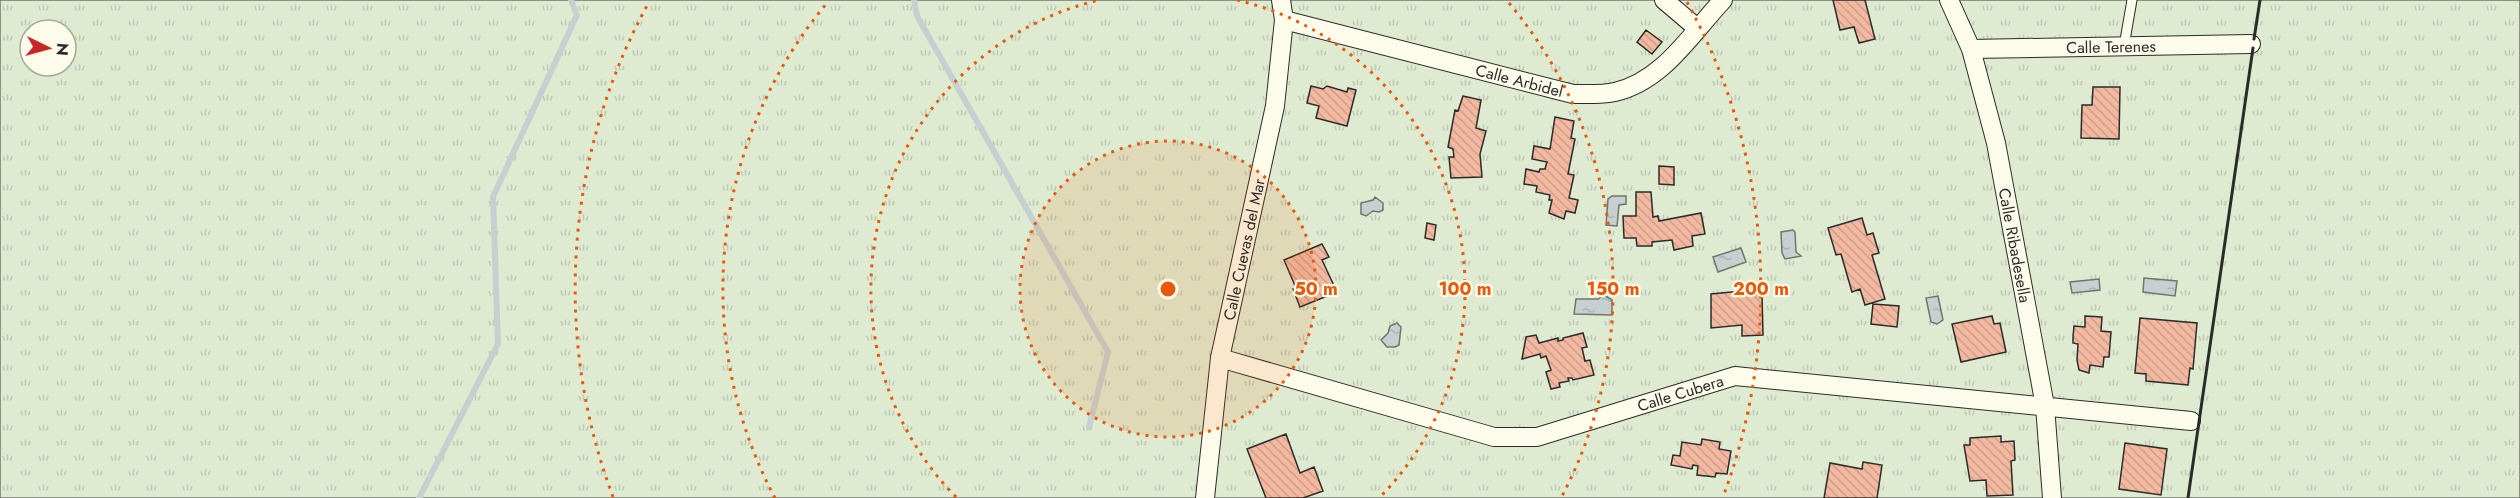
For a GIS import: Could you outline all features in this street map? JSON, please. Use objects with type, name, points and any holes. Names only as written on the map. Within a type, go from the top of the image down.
[{"type":"street","name":"Calle Cuevas del Mar","points":[[1205,498],[1220,358],[1275,106],[1284,20],[1281,0]]},
{"type":"street","points":[[1664,0],[1696,28]]},
{"type":"street","name":"Calle Arbidel","points":[[1284,20],[1573,94],[1614,92],[1645,80],[1675,56],[1696,28],[1723,0]]},
{"type":"street","name":"Calle Ribadesella","points":[[1949,0],[1971,49],[1996,143],[2045,406],[2052,498]]},
{"type":"street","name":"Calle Terenes","points":[[1971,49],[2251,44]]},
{"type":"street","name":"Calle Cubera","points":[[1220,358],[1494,436],[1537,437],[1735,376],[2191,421]]},
{"type":"lane","points":[[2124,46],[2132,0]]},
{"type":"green space","points":[[0,0],[2520,0],[2520,498],[0,498]]},
{"type":"water","points":[[1612,196],[1626,196],[1626,204],[1619,205],[1617,226],[1606,225],[1608,199]]},
{"type":"water","points":[[1375,197],[1383,203],[1383,210],[1373,211],[1366,216],[1361,214],[1361,203],[1373,200]]},
{"type":"water","points":[[1793,230],[1796,252],[1801,256],[1785,259],[1782,253],[1781,232]]},
{"type":"water","points":[[1741,248],[1746,262],[1718,272],[1713,257]]},
{"type":"water","points":[[2144,278],[2177,281],[2175,296],[2143,292]]},
{"type":"water","points":[[2099,279],[2100,290],[2072,293],[2070,282]]},
{"type":"water","points":[[1604,295],[1612,300],[1612,315],[1574,314],[1576,299],[1598,299]]},
{"type":"water","points":[[1938,296],[1943,320],[1937,324],[1931,322],[1926,298]]},
{"type":"water","points":[[1397,323],[1401,327],[1399,345],[1387,347],[1381,340],[1388,333],[1390,326]]},
{"type":"building","points":[[1833,0],[1865,0],[1875,39],[1859,43],[1854,27],[1840,30]]},
{"type":"building","points":[[1646,30],[1662,42],[1652,54],[1637,42]]},
{"type":"building","points":[[1311,86],[1323,89],[1327,86],[1347,92],[1348,88],[1356,90],[1347,126],[1316,118],[1319,106],[1307,103]]},
{"type":"building","points":[[2093,87],[2120,87],[2119,139],[2081,138],[2082,105],[2092,105]]},
{"type":"building","points":[[1463,96],[1481,100],[1476,128],[1486,131],[1480,154],[1482,177],[1451,178],[1449,157],[1454,157],[1453,149],[1448,147],[1455,110],[1458,111]]},
{"type":"building","points":[[1555,117],[1574,121],[1571,138],[1575,139],[1568,174],[1574,175],[1569,198],[1578,200],[1575,213],[1566,211],[1564,219],[1549,213],[1552,200],[1549,200],[1550,195],[1536,192],[1537,186],[1524,184],[1526,169],[1539,172],[1540,169],[1545,169],[1547,162],[1532,159],[1534,146],[1550,149]]},
{"type":"building","points":[[1659,166],[1674,167],[1674,185],[1659,184]]},
{"type":"building","points":[[1636,192],[1651,192],[1653,217],[1658,216],[1659,221],[1701,213],[1705,234],[1692,236],[1693,246],[1674,250],[1672,240],[1652,242],[1652,246],[1637,246],[1636,238],[1624,238],[1623,216],[1636,216]]},
{"type":"building","points":[[1862,218],[1867,235],[1873,233],[1879,253],[1872,255],[1885,299],[1865,305],[1860,289],[1852,292],[1841,254],[1836,255],[1828,228]]},
{"type":"building","points":[[1427,223],[1436,225],[1434,240],[1425,238]]},
{"type":"building","points":[[1322,244],[1329,257],[1322,260],[1337,292],[1300,307],[1293,289],[1296,288],[1284,260]]},
{"type":"building","points":[[1742,291],[1742,295],[1762,294],[1763,335],[1742,336],[1742,325],[1711,328],[1711,294]]},
{"type":"building","points":[[1873,304],[1899,306],[1897,327],[1871,324]]},
{"type":"building","points":[[1992,316],[1994,324],[2000,323],[2006,352],[1961,362],[1952,324]]},
{"type":"building","points":[[2085,316],[2102,317],[2101,331],[2111,332],[2109,357],[2104,357],[2103,367],[2090,365],[2089,373],[2079,370],[2078,344],[2073,343],[2074,326],[2085,327]]},
{"type":"building","points":[[2140,318],[2197,323],[2193,369],[2190,368],[2188,385],[2146,381],[2146,374],[2135,373]]},
{"type":"building","points":[[1583,333],[1587,347],[1582,348],[1585,361],[1590,360],[1594,375],[1573,380],[1568,378],[1569,381],[1559,383],[1560,387],[1551,389],[1546,372],[1551,370],[1546,356],[1541,358],[1540,354],[1522,359],[1526,337],[1536,335],[1539,343],[1558,338],[1558,341],[1563,340],[1563,338]]},
{"type":"building","points":[[1286,434],[1300,473],[1314,467],[1323,491],[1303,498],[1266,498],[1247,449]]},
{"type":"building","points":[[2001,436],[2001,442],[2014,441],[2015,460],[2011,461],[2013,495],[1987,496],[1986,480],[1970,481],[1964,445],[1970,445],[1970,438]]},
{"type":"building","points":[[1702,439],[1720,442],[1719,449],[1731,451],[1727,474],[1716,473],[1715,477],[1697,475],[1698,466],[1693,465],[1692,469],[1671,465],[1673,455],[1680,456],[1682,442],[1701,445]]},
{"type":"building","points":[[2125,443],[2167,449],[2161,495],[2119,489]]},
{"type":"building","points":[[1863,462],[1882,465],[1877,498],[1824,498],[1830,463],[1862,469]]},
{"type":"waterway","points":[[419,498],[498,344],[493,197],[577,15],[571,0]]},
{"type":"waterway","points":[[914,0],[917,16],[1108,352],[1089,427]]},
{"type":"wall","points":[[2254,39],[2260,0]]},
{"type":"wall","points":[[2188,498],[2253,48]]}]
